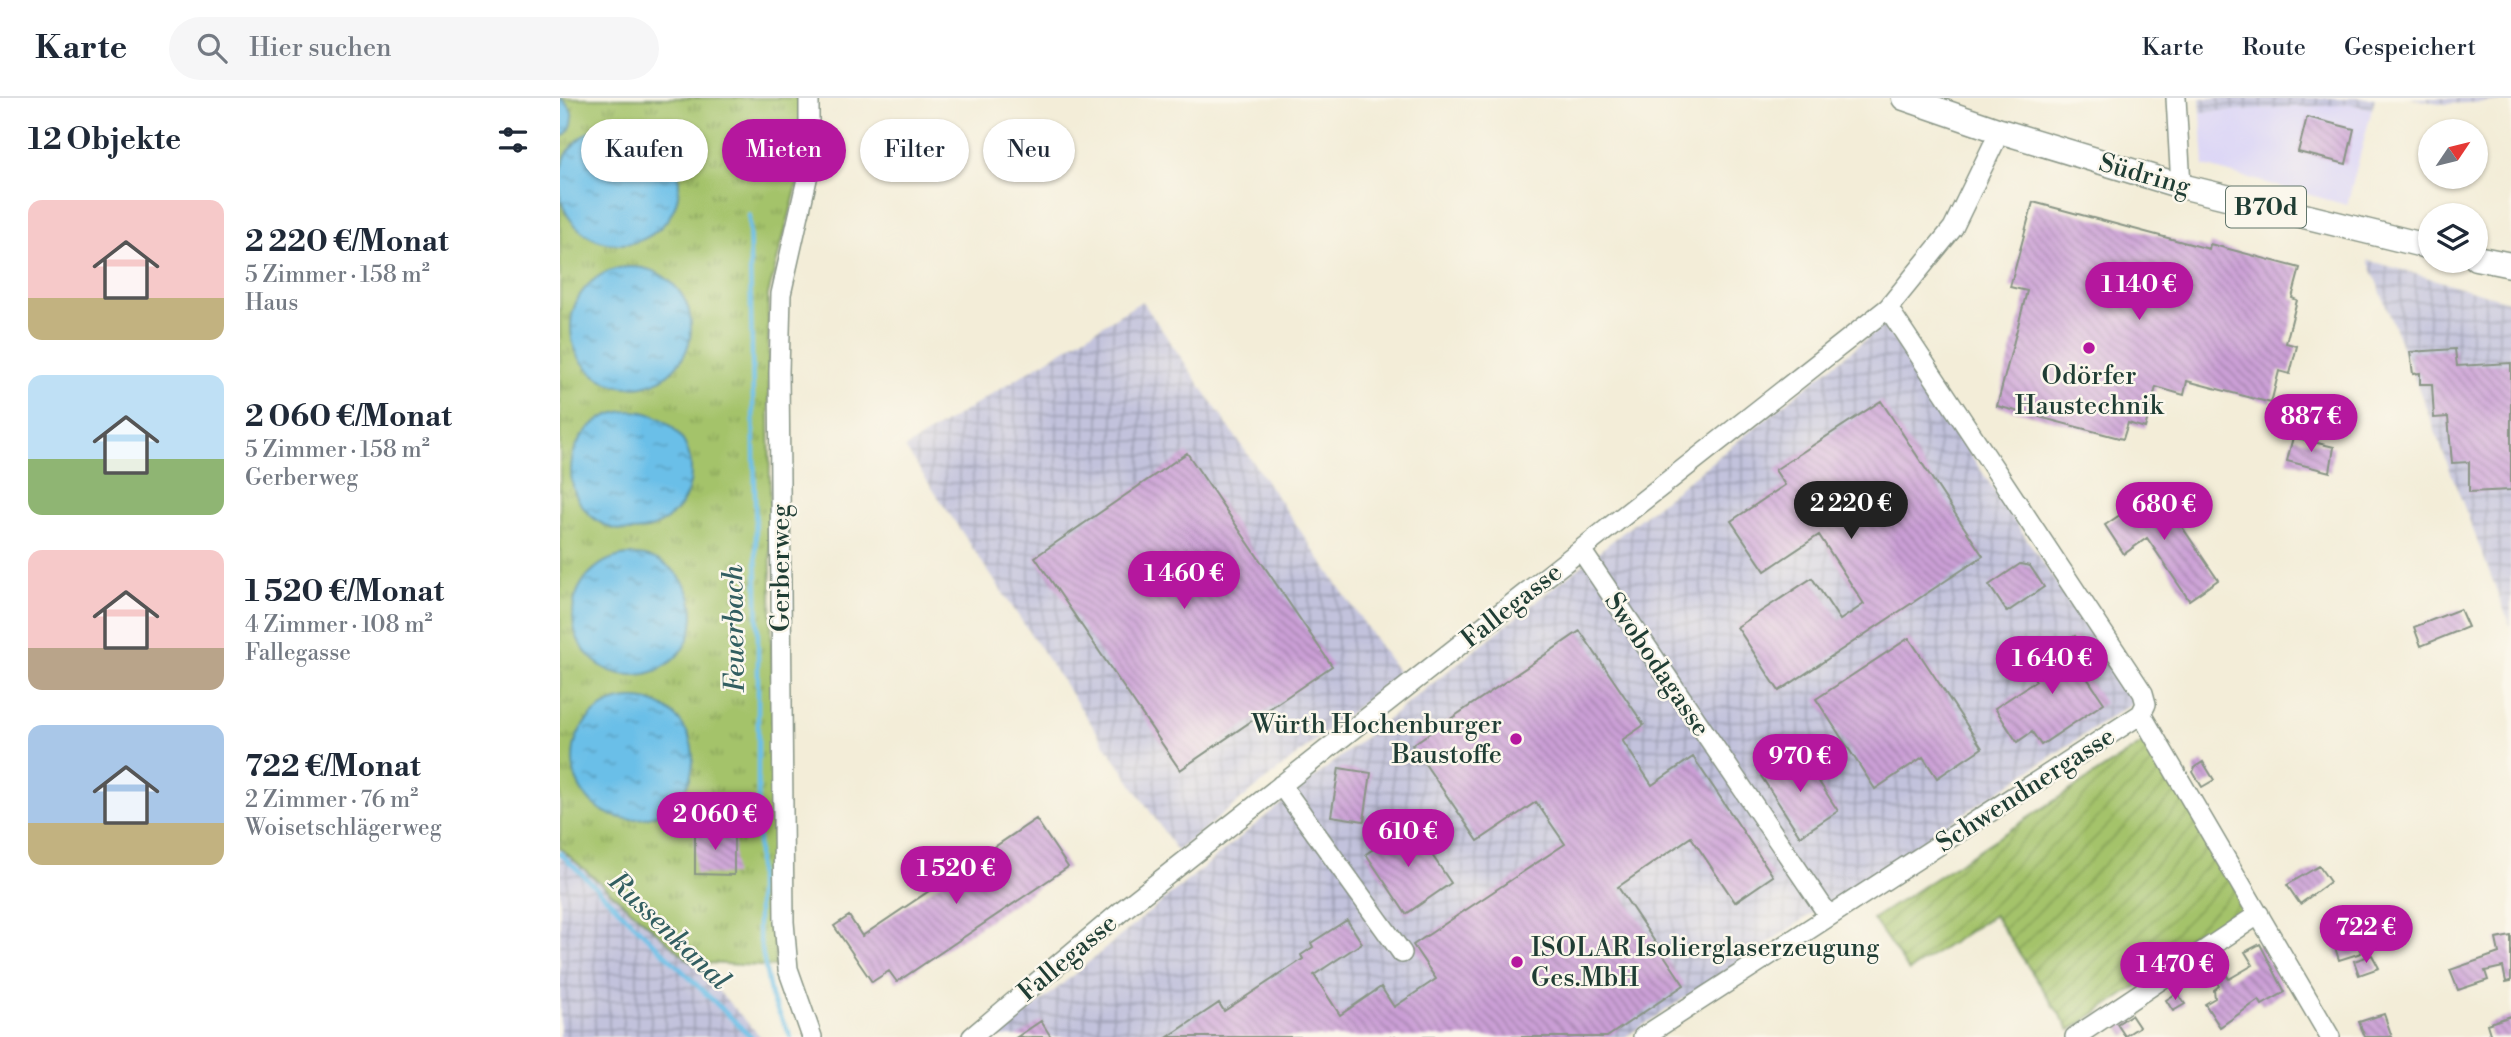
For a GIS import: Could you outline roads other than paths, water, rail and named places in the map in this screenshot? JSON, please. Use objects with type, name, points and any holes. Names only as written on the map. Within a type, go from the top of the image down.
[{"type":"main road","name":"Südring","points":[[1904,98],[2000,131],[2181,186],[2418,244]]},
{"type":"main road","points":[[2488,260],[2511,265]]},
{"type":"street","name":"Gerberweg","points":[[809,98],[809,170],[781,294],[779,372],[783,922],[788,969],[812,1037]]},
{"type":"street","points":[[2176,98],[2181,186]]},
{"type":"street","name":"Fallegasse","points":[[972,1037],[1124,909],[1888,308],[1953,228],[2000,131]]},
{"type":"street","name":"Schwendnergasse","points":[[1643,1037],[2141,714],[2146,704],[2143,693],[1888,308]]},
{"type":"street","name":"Swobodagasse","points":[[1581,550],[1829,916]]},
{"type":"street","points":[[2141,714],[2329,1037]]},
{"type":"street","points":[[1281,785],[1402,953]]},
{"type":"street","points":[[2075,1037],[2259,914]]},
{"type":"water","points":[[560,98],[570,107],[573,118],[570,129],[560,138]]},
{"type":"water","points":[[581,138],[581,182],[679,182],[674,207],[661,226],[642,239],[619,244],[596,239],[577,226],[569,217],[560,196],[560,172],[569,151]]},
{"type":"water","points":[[631,267],[654,272],[673,285],[686,304],[691,327],[686,350],[673,369],[654,382],[631,387],[608,382],[589,369],[576,350],[571,327],[576,304],[589,285],[608,272]]},
{"type":"water","points":[[631,411],[654,416],[673,429],[686,448],[691,471],[686,494],[673,513],[654,526],[631,531],[608,526],[589,513],[576,494],[571,471],[576,448],[589,429],[608,416]]},
{"type":"water","points":[[633,555],[656,560],[675,573],[688,592],[693,615],[688,638],[675,657],[656,670],[633,675],[610,670],[591,657],[578,638],[573,615],[578,592],[591,573],[610,560]]},
{"type":"water","points":[[633,699],[656,704],[675,717],[688,736],[693,759],[688,782],[675,801],[656,814],[633,819],[610,814],[591,801],[578,782],[573,759],[578,736],[591,717],[610,704]]},
{"type":"waterway","name":"Feuerbach","points":[[749,215],[758,638],[758,930],[771,997],[791,1037]]},
{"type":"waterway","name":"Russenkanal","points":[[560,853],[751,1037]]},
{"type":"place","name":"Odörfer Haustechnik","points":[[2089,348]]},
{"type":"place","name":"Würth Hochenburger Baustoffe","points":[[1516,739]]},
{"type":"place","name":"ISOLAR Isolierglaserzeugung Ges.MbH","points":[[1517,962]]}]
